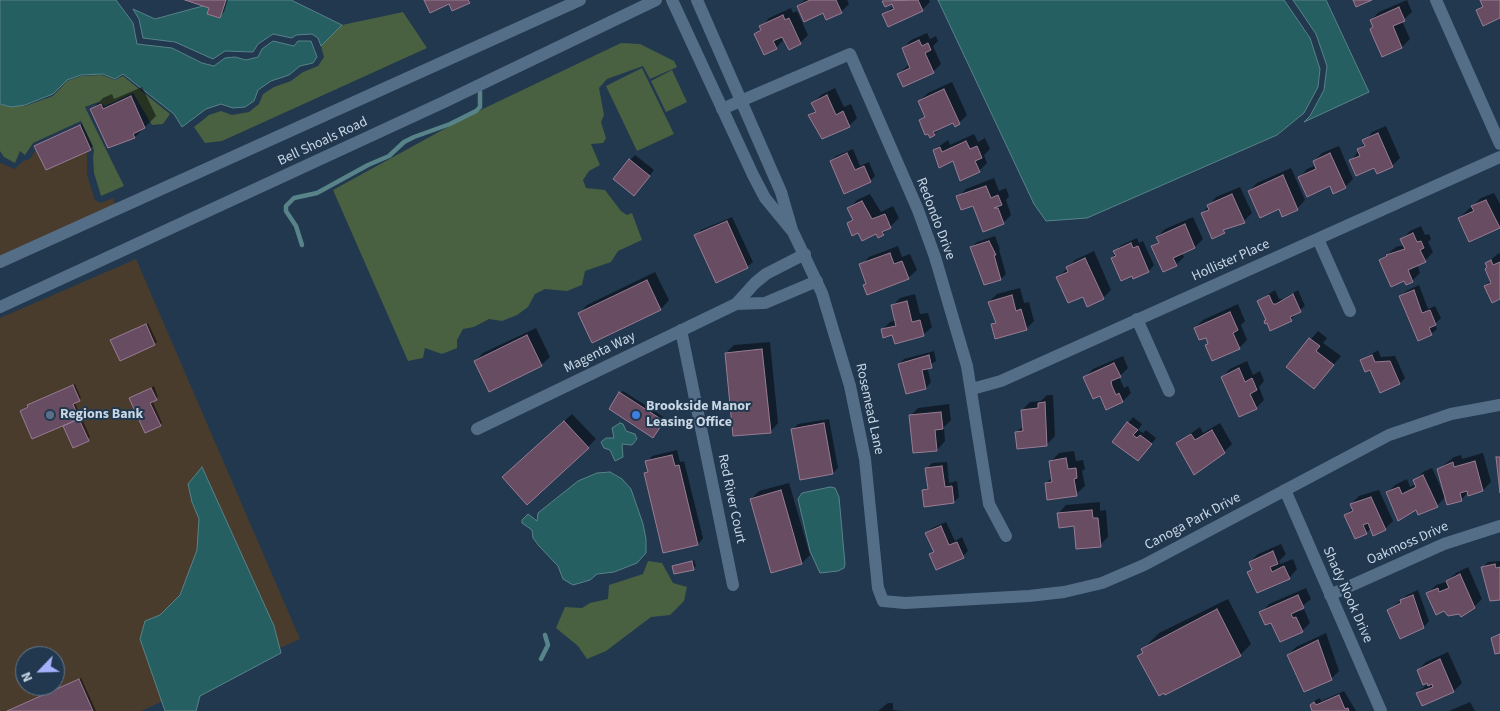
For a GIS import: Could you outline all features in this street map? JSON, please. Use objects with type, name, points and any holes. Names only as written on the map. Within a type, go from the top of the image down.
[{"type":"street","name":"Bell Shoals Road","points":[[0,262],[580,0]]},
{"type":"street","name":"Bell Shoals Road","points":[[0,307],[444,102],[656,0]]},
{"type":"street","name":"Rosemead Lane","points":[[672,0],[762,192],[793,232],[817,281],[837,338],[855,410],[871,504],[878,588],[883,601]]},
{"type":"street","name":"Rosemead Lane","points":[[697,0],[781,192],[793,232]]},
{"type":"street","points":[[1436,0],[1500,144]]},
{"type":"street","name":"Redondo Drive","points":[[722,110],[850,54],[926,234],[959,335],[972,389],[989,504],[1006,536]]},
{"type":"street","name":"Hollister Place","points":[[972,389],[1000,381],[1500,157]]},
{"type":"street","points":[[1318,239],[1350,312]]},
{"type":"street","name":"Magenta Way","points":[[736,304],[766,274],[805,254]]},
{"type":"street","name":"Magenta Way","points":[[477,429],[736,304],[765,302],[817,281]]},
{"type":"street","points":[[1138,319],[1169,391]]},
{"type":"street","name":"Red River Court","points":[[681,330],[733,585]]},
{"type":"street","name":"Canoga Park Drive","points":[[883,601],[905,603],[1029,596],[1083,588],[1137,568],[1367,446],[1405,428],[1451,414],[1500,405]]},
{"type":"street","name":"Shady Nook Drive","points":[[1285,490],[1382,711]]},
{"type":"street","name":"Oakmoss Drive","points":[[1330,595],[1444,544],[1500,526]]},
{"type":"shaded area","points":[[0,0],[116,0],[133,23],[137,44],[172,48],[202,63],[214,66],[225,58],[235,57],[246,60],[258,57],[262,49],[273,41],[294,46],[298,41],[311,41],[317,57],[313,63],[300,66],[289,75],[271,81],[258,90],[254,101],[245,107],[233,108],[221,104],[206,109],[182,127],[174,114],[123,74],[115,79],[103,74],[81,75],[67,80],[53,94],[25,105],[11,107],[0,104]]},
{"type":"shaded area","points":[[225,0],[291,0],[342,25],[321,46],[318,38],[312,34],[296,35],[292,38],[273,34],[258,44],[253,52],[225,51],[213,59],[175,42],[143,38],[139,19],[133,9],[155,19]]},
{"type":"shaded area","points":[[938,0],[1284,0],[1310,38],[1320,69],[1318,87],[1304,113],[1277,135],[1087,218],[1046,221],[1034,204]]},
{"type":"shaded area","points":[[1293,0],[1326,0],[1369,92],[1304,122],[1310,116],[1324,90],[1327,66],[1316,34]]},
{"type":"shaded area","points":[[403,12],[427,48],[222,141],[205,143],[194,127],[209,115],[221,111],[232,115],[249,112],[259,104],[263,94],[318,66],[324,57],[321,46],[342,25]]},
{"type":"shaded area","points":[[621,43],[640,44],[674,61],[677,67],[650,79],[643,66],[607,79],[599,88],[604,115],[601,122],[606,138],[603,143],[591,144],[600,165],[589,171],[583,180],[586,188],[605,190],[621,211],[627,215],[632,213],[642,240],[618,251],[611,262],[585,271],[582,285],[567,291],[545,289],[535,294],[528,307],[517,315],[502,321],[489,319],[474,327],[463,329],[457,340],[457,348],[442,354],[425,348],[423,358],[408,361],[333,190],[466,117]]},
{"type":"shaded area","points":[[642,68],[674,134],[637,151],[606,86]]},
{"type":"shaded area","points":[[672,70],[687,102],[666,112],[651,81]]},
{"type":"shaded area","points":[[102,75],[115,80],[123,76],[170,114],[163,124],[152,125],[133,93],[105,106],[98,102],[85,107],[124,186],[101,196],[94,173],[94,150],[81,121],[33,143],[25,155],[20,151],[15,163],[4,157],[0,151],[0,105],[25,106],[53,96],[67,81],[81,76]]},
{"type":"shaded area","points":[[38,147],[87,151],[87,175],[95,200],[101,203],[113,198],[118,213],[0,265],[0,163],[15,169],[23,161],[30,159]]},
{"type":"shaded area","points":[[136,259],[300,639],[141,711],[0,711],[0,318]]},
{"type":"shaded area","points":[[620,423],[623,424],[626,431],[635,434],[637,439],[632,445],[622,444],[623,457],[615,461],[610,450],[604,448],[601,442],[606,438],[614,438],[612,428]]},
{"type":"shaded area","points":[[202,467],[274,626],[281,653],[200,696],[196,711],[165,711],[140,639],[145,621],[160,615],[180,595],[197,550],[199,519],[192,502],[188,484]]},
{"type":"shaded area","points":[[610,472],[622,479],[631,489],[643,524],[646,553],[637,563],[614,572],[597,574],[590,580],[573,585],[563,579],[558,566],[539,546],[533,538],[532,530],[522,523],[522,520],[528,514],[537,521],[538,513],[578,481],[597,473]]},
{"type":"shaded area","points":[[830,487],[835,488],[839,497],[845,564],[844,568],[838,571],[820,573],[810,551],[798,499],[802,493]]},
{"type":"shaded area","points":[[648,561],[662,563],[673,583],[687,587],[684,601],[670,615],[651,617],[606,651],[587,659],[578,646],[556,628],[565,607],[582,608],[590,603],[608,599],[609,585],[643,574]]},
{"type":"building","points":[[185,0],[226,0],[220,18],[207,14],[209,8]]},
{"type":"building","points":[[424,0],[468,0],[470,3],[452,11],[449,4],[430,13]]},
{"type":"building","points":[[810,0],[836,0],[842,13],[826,20],[823,13],[804,22],[797,6]]},
{"type":"building","points":[[918,0],[923,11],[888,27],[882,14],[894,9],[892,4],[885,7],[882,1]]},
{"type":"building","points":[[1353,0],[1372,0],[1356,7]]},
{"type":"building","points":[[1480,0],[1500,0],[1500,18],[1483,26],[1476,10],[1483,7]]},
{"type":"building","points":[[1399,7],[1405,21],[1393,26],[1402,48],[1382,57],[1370,29],[1373,27],[1370,20]]},
{"type":"building","points":[[783,15],[785,20],[789,18],[801,44],[789,50],[782,37],[773,41],[777,49],[764,55],[754,34],[761,30],[759,26]]},
{"type":"building","points":[[919,40],[922,46],[928,43],[931,50],[925,53],[934,73],[903,87],[897,74],[910,68],[902,48]]},
{"type":"building","points":[[944,89],[960,124],[955,127],[953,123],[933,132],[935,135],[930,138],[928,134],[925,135],[919,120],[925,117],[918,101]]},
{"type":"building","points":[[827,95],[836,115],[843,111],[850,127],[822,139],[808,115],[816,112],[811,103]]},
{"type":"building","points":[[131,96],[145,128],[133,134],[135,138],[108,148],[90,109],[101,104],[103,109]]},
{"type":"building","points":[[80,125],[91,150],[46,170],[34,146]]},
{"type":"building","points":[[1378,133],[1393,167],[1377,174],[1374,168],[1356,176],[1349,160],[1360,156],[1357,149],[1365,146],[1362,140]]},
{"type":"building","points":[[966,141],[970,149],[977,146],[982,158],[975,161],[980,172],[960,181],[953,161],[939,168],[933,150],[940,147],[942,152]]},
{"type":"building","points":[[847,153],[855,170],[864,166],[871,182],[844,194],[830,161]]},
{"type":"building","points":[[1330,153],[1346,188],[1333,194],[1330,186],[1307,197],[1298,177],[1316,169],[1313,161]]},
{"type":"building","points":[[629,159],[650,176],[634,196],[613,179]]},
{"type":"building","points":[[1283,175],[1298,210],[1282,217],[1279,209],[1260,218],[1248,191]]},
{"type":"building","points":[[986,186],[991,198],[998,195],[1002,205],[994,208],[998,208],[1004,224],[983,232],[973,206],[961,210],[956,196]]},
{"type":"building","points":[[1232,194],[1245,223],[1223,230],[1225,233],[1212,239],[1201,213],[1209,210],[1207,205]]},
{"type":"building","points":[[1486,200],[1500,228],[1469,242],[1458,218],[1474,211],[1471,206]]},
{"type":"building","points":[[862,201],[872,219],[885,214],[891,228],[882,232],[884,235],[878,238],[876,234],[862,241],[858,233],[852,236],[847,223],[853,220],[847,208]]},
{"type":"building","points":[[727,221],[748,268],[716,283],[694,235]]},
{"type":"building","points":[[1185,224],[1195,248],[1173,258],[1177,266],[1163,272],[1151,246],[1159,243],[1156,237]]},
{"type":"building","points":[[1413,233],[1417,242],[1421,241],[1424,248],[1420,250],[1426,262],[1408,270],[1413,282],[1406,285],[1404,281],[1391,287],[1379,260],[1386,255],[1405,249],[1400,239]]},
{"type":"building","points":[[989,241],[996,255],[994,255],[1001,280],[984,285],[970,247]]},
{"type":"building","points":[[1131,243],[1133,248],[1138,246],[1149,272],[1133,279],[1132,276],[1121,281],[1111,258],[1116,256],[1113,251]]},
{"type":"building","points":[[890,253],[894,264],[902,261],[909,279],[867,295],[863,285],[866,284],[859,264]]},
{"type":"building","points":[[1085,258],[1104,299],[1087,307],[1083,297],[1068,303],[1056,277],[1068,272],[1066,267]]},
{"type":"building","points":[[1491,260],[1493,265],[1500,262],[1500,299],[1492,303],[1484,286],[1491,283],[1485,269],[1487,267],[1485,263]]},
{"type":"building","points":[[647,280],[661,310],[592,343],[578,313]]},
{"type":"building","points":[[1414,290],[1422,313],[1430,310],[1436,325],[1429,328],[1432,335],[1418,341],[1399,296]]},
{"type":"building","points":[[1293,294],[1301,312],[1290,317],[1292,321],[1270,331],[1267,323],[1265,324],[1264,321],[1266,320],[1257,301],[1269,295],[1273,304],[1276,304]]},
{"type":"building","points":[[1012,295],[1016,311],[1021,309],[1027,330],[995,339],[991,324],[996,323],[988,302]]},
{"type":"building","points":[[907,301],[912,322],[920,320],[924,336],[895,344],[892,335],[883,338],[881,329],[896,326],[891,305]]},
{"type":"building","points":[[1230,312],[1238,330],[1233,333],[1240,349],[1212,361],[1205,345],[1208,344],[1206,338],[1199,340],[1194,328]]},
{"type":"building","points":[[146,324],[155,345],[120,361],[110,340]]},
{"type":"building","points":[[527,335],[542,366],[489,392],[474,361]]},
{"type":"building","points":[[1309,338],[1320,346],[1316,351],[1334,365],[1314,389],[1286,367]]},
{"type":"building","points":[[762,349],[771,433],[733,436],[725,353]]},
{"type":"building","points":[[929,355],[932,368],[922,370],[926,389],[906,394],[898,364]]},
{"type":"building","points":[[1372,355],[1375,362],[1390,361],[1400,384],[1380,393],[1370,370],[1365,372],[1360,360]]},
{"type":"building","points":[[1114,363],[1121,377],[1111,381],[1112,386],[1116,395],[1119,393],[1123,402],[1106,410],[1100,396],[1093,399],[1083,377]]},
{"type":"building","points":[[1239,368],[1245,382],[1252,378],[1257,390],[1250,394],[1257,409],[1239,417],[1221,377]]},
{"type":"building","name":"Regions Bank","points":[[73,385],[80,401],[73,404],[79,419],[32,439],[20,411],[28,407],[27,405]]},
{"type":"building","points":[[151,388],[157,400],[150,403],[161,426],[145,433],[129,398]]},
{"type":"building","name":"Brookside Manor Leasing Office","points":[[619,392],[664,421],[653,438],[609,409]]},
{"type":"building","points":[[1045,402],[1047,446],[1017,449],[1015,432],[1023,431],[1021,410],[1038,408],[1038,403]]},
{"type":"building","points":[[941,412],[943,429],[935,430],[937,451],[913,453],[909,415]]},
{"type":"building","points":[[79,419],[89,441],[73,448],[63,426]]},
{"type":"building","points":[[564,421],[589,448],[527,505],[502,477]]},
{"type":"building","points":[[1127,422],[1138,430],[1133,435],[1137,438],[1140,435],[1152,444],[1138,461],[1112,442]]},
{"type":"building","points":[[824,423],[833,474],[800,480],[791,429]]},
{"type":"building","points":[[1212,430],[1225,453],[1194,475],[1176,443],[1191,434],[1195,440]]},
{"type":"building","points":[[672,455],[675,466],[679,465],[698,545],[663,553],[644,473],[648,472],[645,461]]},
{"type":"building","points":[[1496,457],[1500,457],[1500,493]]},
{"type":"building","points":[[1066,458],[1068,469],[1076,468],[1077,478],[1074,479],[1077,496],[1047,500],[1045,483],[1052,482],[1049,461]]},
{"type":"building","points":[[1475,461],[1483,491],[1468,496],[1467,491],[1460,493],[1462,501],[1447,505],[1437,469],[1453,462],[1454,467]]},
{"type":"building","points":[[942,466],[945,487],[952,486],[954,503],[924,507],[922,490],[928,489],[925,468]]},
{"type":"building","points":[[1423,475],[1438,507],[1418,515],[1416,510],[1398,521],[1386,492],[1399,487],[1402,494],[1416,487],[1413,480]]},
{"type":"building","points":[[781,490],[802,564],[771,573],[750,499]]},
{"type":"building","points":[[1371,497],[1386,530],[1373,536],[1368,523],[1363,525],[1367,534],[1355,539],[1344,515],[1353,511],[1350,504]]},
{"type":"building","points":[[1092,510],[1093,518],[1098,518],[1101,547],[1076,549],[1074,526],[1059,528],[1057,513]]},
{"type":"building","points":[[941,526],[949,545],[957,542],[964,558],[936,570],[929,554],[934,552],[925,533]]},
{"type":"building","points":[[1273,551],[1278,564],[1270,567],[1272,572],[1284,566],[1290,579],[1257,593],[1247,572],[1252,570],[1249,562]]},
{"type":"building","points":[[692,561],[694,570],[674,574],[672,566]]},
{"type":"building","points":[[1495,564],[1496,568],[1500,567],[1500,600],[1490,601],[1481,567]]},
{"type":"building","points":[[1460,574],[1475,608],[1461,617],[1459,614],[1448,616],[1444,611],[1436,615],[1426,593],[1438,588],[1439,592],[1449,588],[1446,581]]},
{"type":"building","points":[[1298,595],[1304,608],[1291,614],[1293,618],[1296,617],[1303,632],[1280,642],[1271,623],[1265,625],[1259,612]]},
{"type":"building","points":[[1413,595],[1424,628],[1400,639],[1387,610],[1401,603],[1400,600]]},
{"type":"building","points":[[1217,609],[1241,656],[1165,695],[1164,693],[1159,696],[1137,656],[1143,653],[1141,649]]},
{"type":"building","points":[[1500,634],[1500,653],[1495,654],[1491,638]]},
{"type":"building","points":[[1318,640],[1332,680],[1304,692],[1287,655]]},
{"type":"building","points":[[1440,659],[1454,692],[1422,706],[1416,693],[1433,687],[1432,684],[1428,686],[1427,683],[1423,685],[1417,670]]},
{"type":"building","points":[[79,679],[93,711],[7,711],[41,696],[65,696],[65,685]]},
{"type":"building","points":[[1339,695],[1345,709],[1348,708],[1349,711],[1312,711],[1310,705],[1314,702],[1316,705]]},
{"type":"waterway","points":[[302,245],[296,226],[286,211],[286,206],[294,198],[317,193],[368,165],[389,156],[404,142],[450,124],[476,111],[480,107],[480,91]]},
{"type":"waterway","points":[[541,659],[548,645],[545,635]]},
{"type":"place","name":"Regions Bank","points":[[50,415]]},
{"type":"place","name":"Brookside Manor Leasing Office","points":[[636,415]]}]
